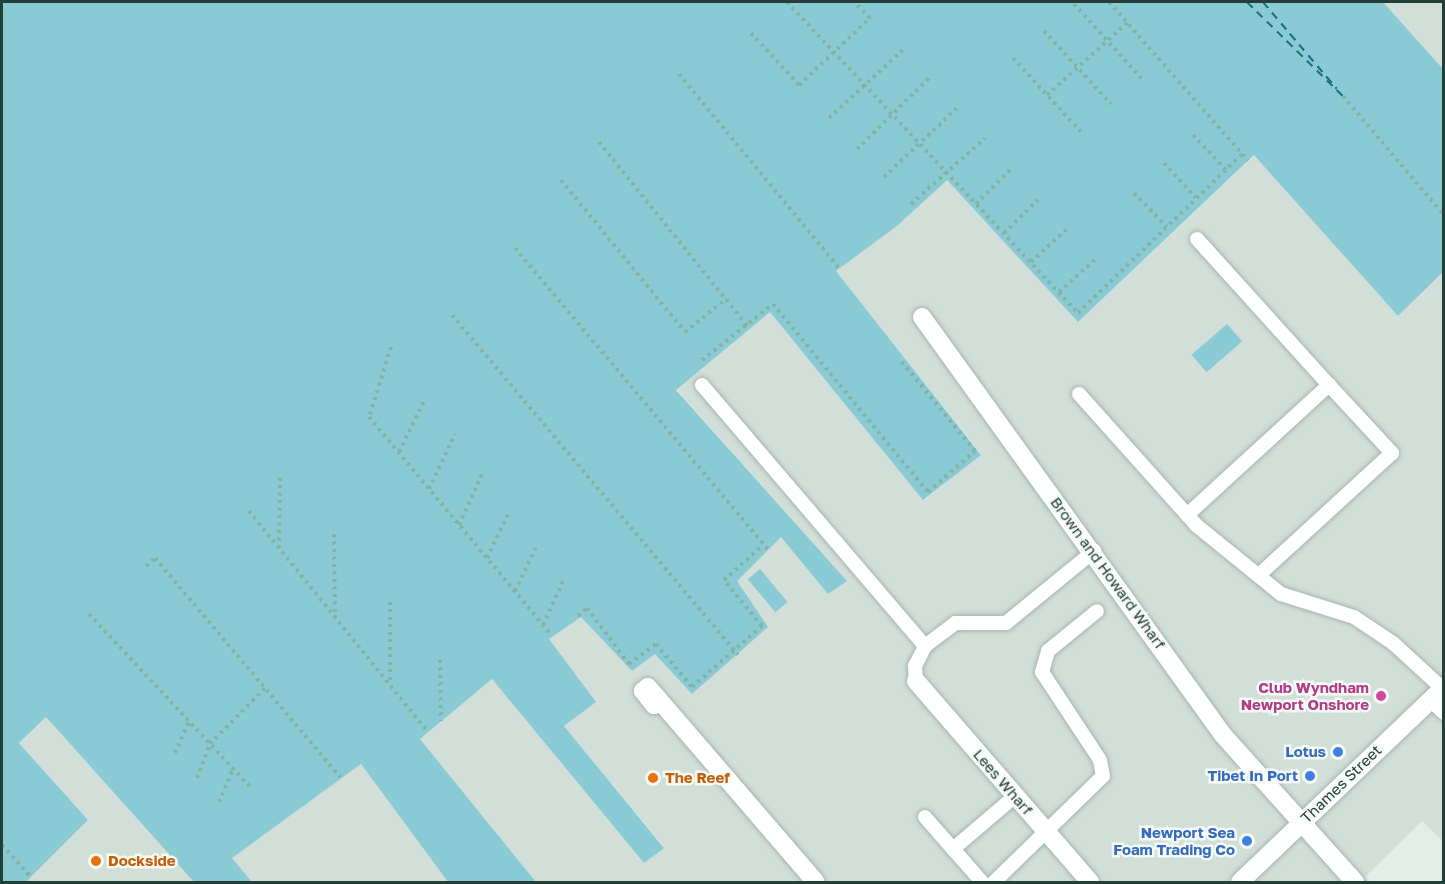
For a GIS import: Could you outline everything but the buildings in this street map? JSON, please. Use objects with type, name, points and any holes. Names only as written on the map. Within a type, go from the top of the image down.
[{"type":"street","name":"Brown and Howard Wharf","points":[[922,317],[1094,551],[1223,735],[1355,882]]},
{"type":"street","name":"Lees Wharf","points":[[916,681],[1090,882]]},
{"type":"street","name":"Thames Street","points":[[1240,882],[1438,692]]},
{"type":"street","points":[[658,699],[816,882]]},
{"type":"lane","points":[[1197,239],[1392,453],[1259,575]]},
{"type":"lane","points":[[702,385],[925,646]]},
{"type":"lane","points":[[1187,515],[1329,385]]},
{"type":"lane","points":[[1079,394],[1187,515],[1259,575],[1304,604],[1354,617],[1393,643],[1438,692],[1443,713]]},
{"type":"lane","points":[[916,681],[915,666],[925,646],[955,623],[1006,623],[1019,616],[1094,551]]},
{"type":"lane","points":[[994,882],[1103,776],[1100,760],[1042,672],[1048,651],[1097,611]]},
{"type":"lane","points":[[953,849],[1015,796]]},
{"type":"lane","points":[[925,816],[982,882]]},
{"type":"path","points":[[788,2],[1078,313],[1242,154]]},
{"type":"path","points":[[751,33],[799,85],[870,18],[854,2]]},
{"type":"path","points":[[1109,2],[1248,161]]},
{"type":"path","points":[[1074,3],[1141,78]]},
{"type":"path","points":[[1047,95],[1127,22]]},
{"type":"path","points":[[1044,31],[1110,104]]},
{"type":"path","points":[[829,118],[903,50]]},
{"type":"path","points":[[1013,58],[1081,132]]},
{"type":"path","points":[[679,74],[839,268]]},
{"type":"path","points":[[857,149],[929,78]]},
{"type":"path","points":[[1343,96],[1443,215]]},
{"type":"path","points":[[884,177],[957,108]]},
{"type":"path","points":[[1193,135],[1226,170]]},
{"type":"path","points":[[911,204],[985,138]]},
{"type":"path","points":[[599,142],[748,327]]},
{"type":"path","points":[[1164,163],[1197,198]]},
{"type":"path","points":[[976,204],[1012,168]]},
{"type":"path","points":[[561,180],[686,332],[726,299]]},
{"type":"path","points":[[1134,193],[1167,226]]},
{"type":"path","points":[[1004,233],[1041,198]]},
{"type":"path","points":[[1031,262],[1069,227]]},
{"type":"path","points":[[515,248],[768,550]]},
{"type":"path","points":[[1059,292],[1098,257]]},
{"type":"path","points":[[702,360],[748,327],[773,304],[928,492],[975,451],[902,362]]},
{"type":"path","points":[[452,315],[738,655]]},
{"type":"path","points":[[391,347],[369,417],[552,636]]},
{"type":"path","points":[[399,452],[425,399]]},
{"type":"path","points":[[429,489],[455,434]]},
{"type":"path","points":[[459,525],[484,470]]},
{"type":"path","points":[[279,549],[280,477]]},
{"type":"path","points":[[249,512],[428,732]]},
{"type":"path","points":[[487,558],[508,514]]},
{"type":"path","points":[[334,534],[335,618]]},
{"type":"path","points":[[578,616],[587,608],[630,664],[656,644],[692,687],[762,626],[724,580],[763,545]]},
{"type":"path","points":[[515,591],[537,546]]},
{"type":"path","points":[[146,566],[155,558],[340,777]]},
{"type":"path","points":[[543,625],[564,579]]},
{"type":"path","points":[[390,602],[390,685]]},
{"type":"path","points":[[89,614],[252,789]]},
{"type":"path","points":[[440,660],[441,721]]},
{"type":"path","points":[[197,778],[210,744],[265,688]]},
{"type":"path","points":[[175,753],[189,721]]},
{"type":"path","points":[[219,802],[233,769]]},
{"type":"path","points":[[2,845],[32,877]]},
{"type":"shaded area","points":[[1383,2],[1443,2],[1443,69]]},
{"type":"shaded area","points":[[1255,155],[1398,316],[1443,272],[1443,841],[1422,821],[1365,877],[1369,882],[536,882],[420,739],[492,679],[644,863],[664,847],[564,726],[595,702],[548,639],[581,617],[632,671],[781,536],[828,594],[846,580],[676,389],[770,312],[924,500],[981,454],[836,271],[897,226],[947,179],[1078,322]]},
{"type":"shaded area","points":[[46,717],[194,882],[26,882],[88,820],[19,743]]},
{"type":"shaded area","points":[[361,764],[448,882],[252,882],[232,858]]},
{"type":"water","points":[[2,2],[1383,2],[1443,69],[1443,272],[1398,316],[1254,155],[1078,322],[947,180],[897,226],[836,271],[981,455],[923,500],[770,312],[676,390],[847,581],[828,594],[781,537],[737,581],[768,627],[692,694],[655,654],[632,671],[581,617],[549,639],[596,702],[564,726],[664,848],[644,863],[492,679],[420,739],[536,882],[448,882],[361,764],[232,858],[252,882],[194,882],[46,717],[19,743],[88,820],[26,882],[2,882]]},
{"type":"water","points":[[1227,324],[1242,341],[1207,372],[1192,355]]},
{"type":"water","points":[[760,569],[788,602],[775,612],[748,579]]},
{"type":"ferry route","points":[[1247,2],[1343,96]]},
{"type":"ferry route","points":[[1263,2],[1337,89]]},
{"type":"place","name":"Club Wyndham Newport Onshore","points":[[1381,696]]},
{"type":"place","name":"Lotus","points":[[1338,752]]},
{"type":"place","name":"Tibet In Port","points":[[1310,776]]},
{"type":"place","name":"The Reef","points":[[653,778]]},
{"type":"place","name":"Newport Sea Foam Trading Co","points":[[1247,841]]},
{"type":"place","name":"Dockside","points":[[96,861]]}]
